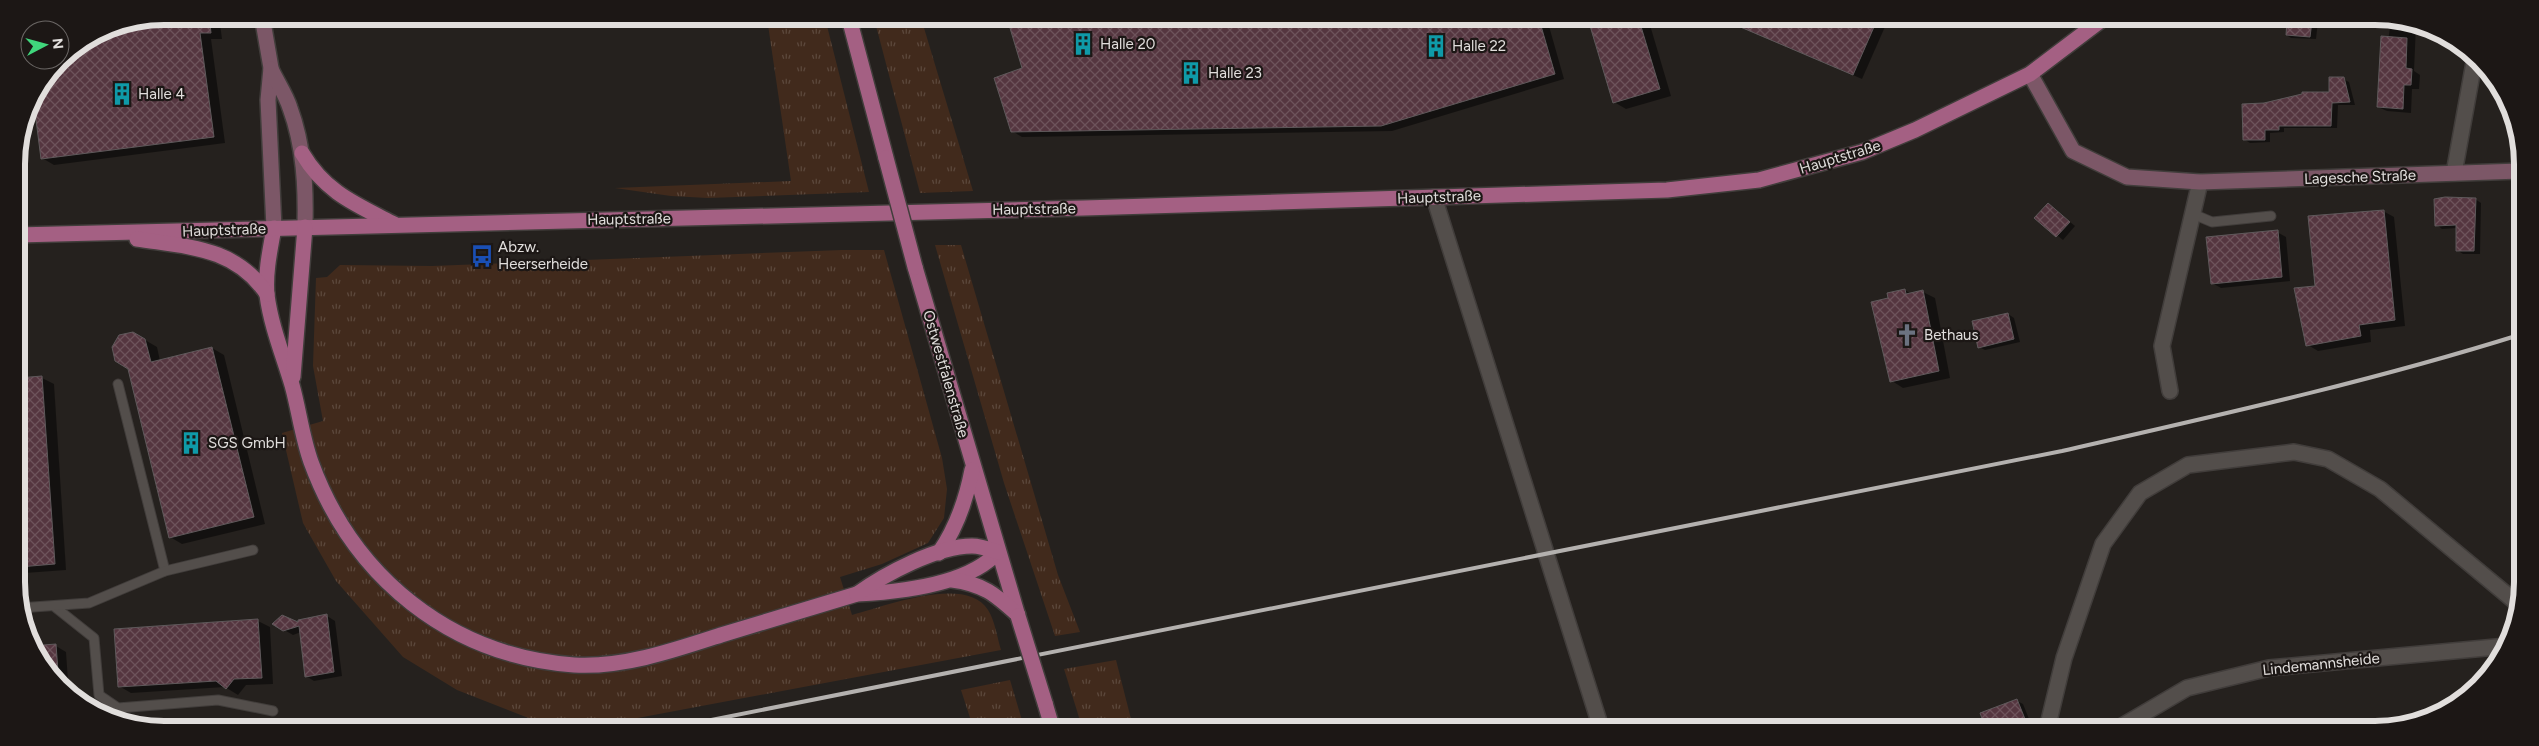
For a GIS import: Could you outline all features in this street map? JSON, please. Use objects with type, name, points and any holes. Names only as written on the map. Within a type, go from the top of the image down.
[{"type":"main road","name":"Ostwestfalenstraße","points":[[851,25],[915,268],[998,552],[1050,721]]},
{"type":"main road","name":"Hauptstraße","points":[[25,235],[1434,198],[1667,190],[1759,180],[1862,152],[1915,130],[2030,74],[2094,25]]},
{"type":"main road","points":[[302,153],[311,168],[336,193],[395,224]]},
{"type":"main road","points":[[292,386],[305,227]]},
{"type":"main road","points":[[274,228],[268,262],[267,294],[311,462],[331,508],[356,547],[381,577],[410,603],[445,626],[503,651],[545,661],[574,665],[601,664],[668,652],[857,594],[885,592],[948,580],[988,564],[998,552],[984,547],[970,546],[939,553],[885,574],[857,594]]},
{"type":"main road","points":[[104,233],[214,252],[242,267],[258,280],[267,294]]},
{"type":"main road","points":[[939,553],[952,535],[965,504],[973,468]]},
{"type":"main road","points":[[948,580],[971,583],[986,589],[1018,616]]},
{"type":"street","points":[[263,25],[270,68],[268,100],[274,228]]},
{"type":"street","points":[[2454,173],[2473,66]]},
{"type":"street","points":[[270,68],[290,107],[302,153],[306,193],[305,227]]},
{"type":"street","name":"Lagesche Straße","points":[[2030,74],[2073,152],[2128,177],[2200,182],[2514,171]]},
{"type":"street","points":[[2170,391],[2162,346],[2200,182]]},
{"type":"street","points":[[1434,198],[1599,721]]},
{"type":"street","points":[[2048,721],[2064,658],[2103,544],[2140,493],[2188,465],[2294,452],[2328,459],[2380,489],[2513,600]]},
{"type":"street","name":"Lindemannsheide","points":[[2131,721],[2187,688],[2269,668],[2497,647]]},
{"type":"lane","points":[[2193,214],[2212,222],[2271,216]]},
{"type":"lane","points":[[118,384],[165,570]]},
{"type":"lane","points":[[28,608],[89,603],[165,570],[253,550]]},
{"type":"lane","points":[[54,606],[94,638],[99,695],[118,708],[218,700],[273,712]]},
{"type":"green space","points":[[768,25],[827,25],[869,192],[708,198],[671,196],[615,188],[791,181]]},
{"type":"green space","points":[[876,25],[923,25],[973,191],[920,193]]},
{"type":"green space","points":[[935,245],[961,245],[1058,575],[1080,632],[1055,636],[1004,483]]},
{"type":"green space","points":[[884,250],[942,458],[947,489],[944,518],[928,543],[882,564],[840,577],[852,615],[923,596],[962,594],[977,600],[990,614],[1001,650],[622,721],[536,721],[457,690],[403,657],[336,581],[303,523],[282,433],[323,421],[313,366],[316,278],[327,277],[340,265],[432,266]]},
{"type":"green space","points":[[1116,660],[1131,721],[1080,721],[1064,669]]},
{"type":"green space","points":[[1010,680],[1022,721],[971,721],[961,690]]},
{"type":"building","name":"Halle 4","points":[[210,25],[211,33],[200,33],[214,137],[41,159],[35,112],[54,79],[62,70],[70,70],[70,62],[72,60],[95,44],[119,32],[146,26]]},
{"type":"building","points":[[1009,25],[1541,25],[1555,74],[1381,126],[1011,132],[994,78],[1022,68]]},
{"type":"building","points":[[1590,25],[1641,25],[1660,89],[1613,103]]},
{"type":"building","points":[[1736,25],[1875,25],[1853,75]]},
{"type":"building","points":[[2287,25],[2312,25],[2310,37],[2286,35]]},
{"type":"building","points":[[2381,36],[2407,38],[2406,68],[2412,69],[2411,85],[2404,85],[2403,109],[2377,107]]},
{"type":"building","points":[[2329,77],[2344,77],[2350,102],[2332,103],[2331,126],[2279,126],[2279,130],[2265,130],[2265,140],[2243,140],[2242,104],[2264,103],[2302,94],[2302,92],[2329,92]]},
{"type":"building","points":[[2445,197],[2476,198],[2474,251],[2456,251],[2456,225],[2435,226],[2434,199]]},
{"type":"building","points":[[2048,203],[2070,222],[2056,237],[2034,218]]},
{"type":"building","points":[[2384,210],[2395,320],[2359,325],[2361,336],[2306,346],[2294,288],[2315,286],[2308,216]]},
{"type":"building","points":[[2278,230],[2282,277],[2211,284],[2206,237]]},
{"type":"building","name":"Bethaus","points":[[1905,289],[1906,294],[1923,290],[1939,371],[1890,382],[1871,302],[1888,298],[1887,293]]},
{"type":"building","points":[[2008,313],[2014,339],[1978,348],[1972,321]]},
{"type":"building","name":"SGS GmbH","points":[[133,332],[145,339],[151,362],[212,347],[254,517],[169,538],[128,369],[115,361],[112,347],[119,335]]},
{"type":"building","points":[[42,376],[55,564],[25,566],[25,377]]},
{"type":"building","points":[[327,614],[334,672],[305,677],[299,626],[283,631],[272,624],[282,615],[298,622],[298,620]]},
{"type":"building","points":[[258,619],[262,678],[234,679],[226,689],[216,681],[118,687],[114,629]]},
{"type":"building","points":[[56,644],[58,671],[48,659],[40,645]]},
{"type":"building","points":[[2017,699],[2026,721],[1983,721],[1980,713]]},
{"type":"railway","points":[[706,721],[2062,451],[2349,383],[2514,337]]},
{"type":"place","name":"Halle 20","points":[[1083,44]]},
{"type":"place","name":"Halle 22","points":[[1436,46]]},
{"type":"place","name":"Halle 23","points":[[1191,73]]},
{"type":"place","name":"Halle 4","points":[[122,94]]},
{"type":"place","name":"Abzw. Heerserheide","points":[[482,256]]},
{"type":"place","name":"Bethaus","points":[[1907,335]]},
{"type":"place","name":"SGS GmbH","points":[[191,443]]}]
